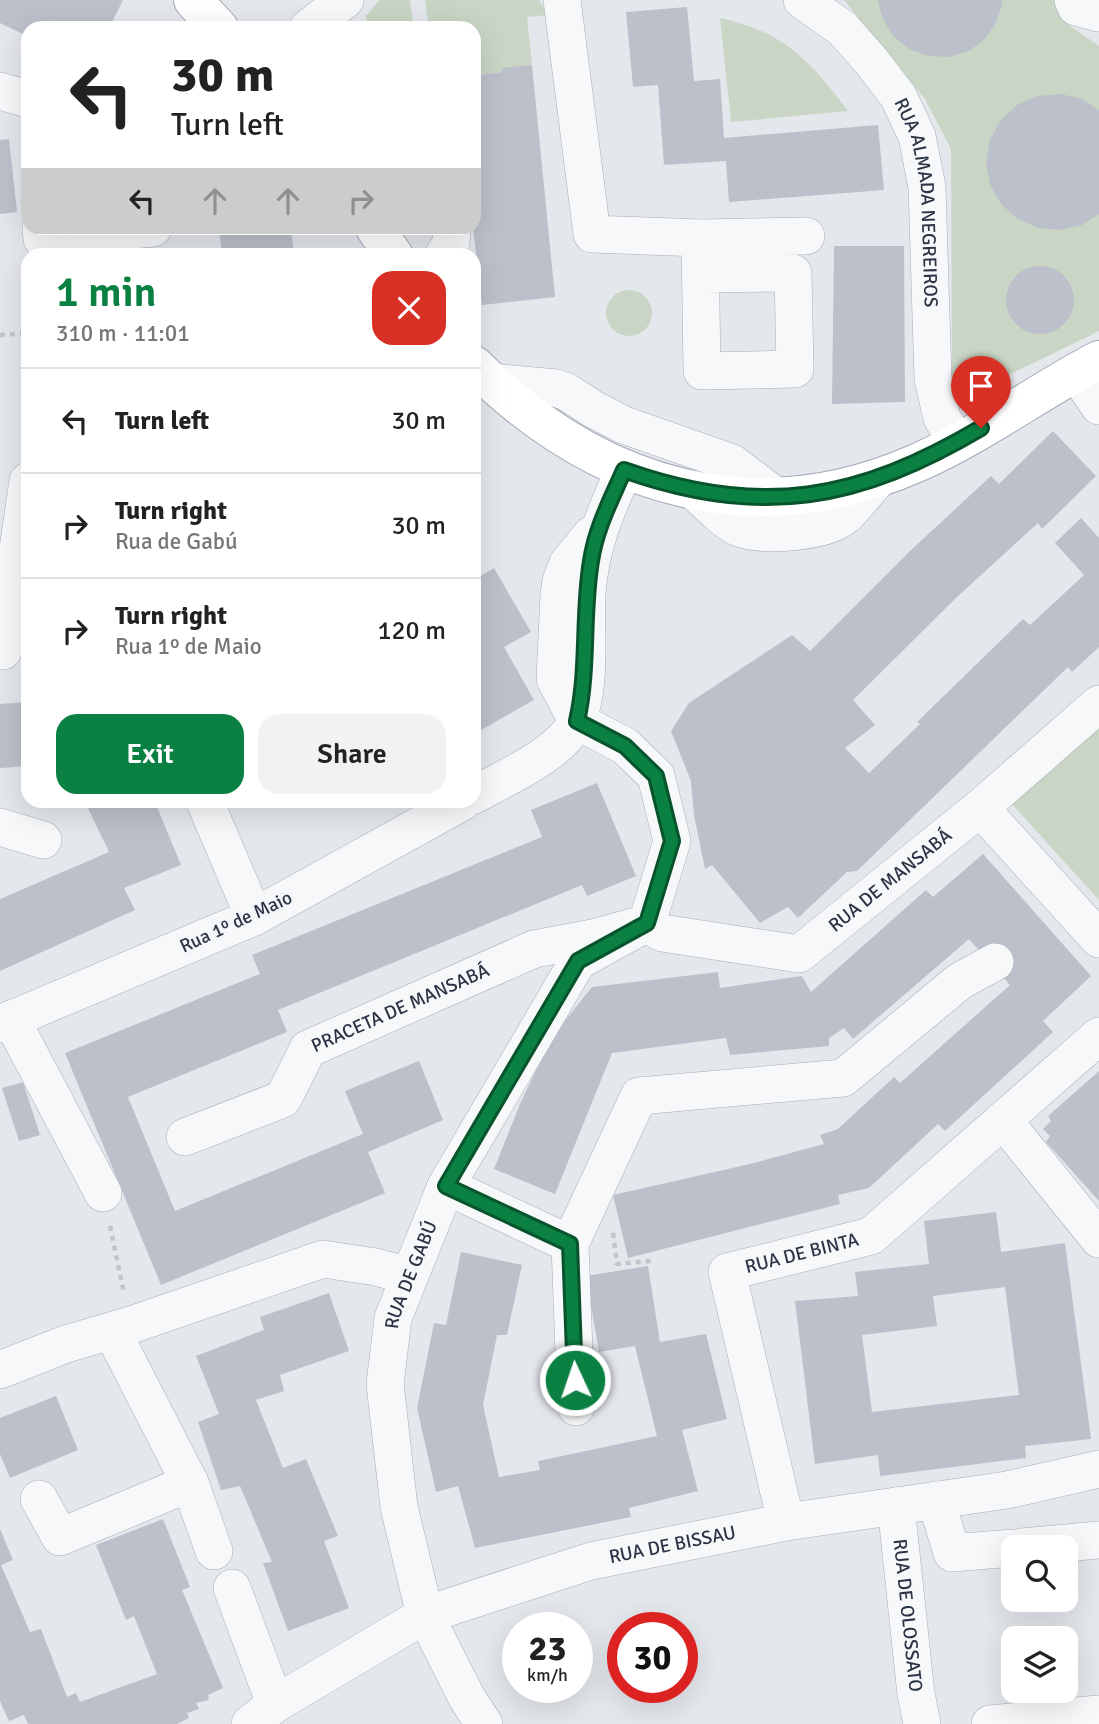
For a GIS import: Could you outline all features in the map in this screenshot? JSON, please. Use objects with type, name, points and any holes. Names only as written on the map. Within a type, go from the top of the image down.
[{"type":"main road","points":[[193,0],[212,21]]},
{"type":"main road","points":[[483,374],[515,404],[564,438],[624,470],[662,484],[692,490],[749,497],[778,497],[815,495],[878,479],[921,461],[1088,366]]},
{"type":"street","points":[[317,21],[345,0]]},
{"type":"street","points":[[562,0],[592,234],[700,238],[806,236]]},
{"type":"street","name":"RUA ALMADA NEGREIROS","points":[[802,0],[842,28],[872,62],[898,96],[917,135],[927,187],[933,379],[942,418],[957,442]]},
{"type":"street","points":[[42,235],[42,239],[62,235]]},
{"type":"street","points":[[700,238],[700,274]]},
{"type":"street","points":[[1088,366],[1099,405]]},
{"type":"street","points":[[483,374],[567,392],[593,410],[624,425],[732,463],[778,497]]},
{"type":"street","points":[[481,791],[545,754],[565,737],[577,721],[586,670],[587,593],[591,559],[599,525],[624,470]]},
{"type":"street","points":[[692,490],[737,527],[754,531],[789,532],[826,526],[844,517],[878,479]]},
{"type":"street","points":[[10,652],[21,548]]},
{"type":"street","name":"RUA DE MANSABÁ","points":[[647,923],[662,933],[800,954],[980,808],[1099,704]]},
{"type":"street","points":[[577,721],[625,746],[656,776],[672,841],[647,923]]},
{"type":"street","points":[[208,808],[254,917]]},
{"type":"street","name":"Rua 1º de Maio","points":[[6,1022],[254,917],[451,808]]},
{"type":"street","points":[[980,808],[1099,939]]},
{"type":"street","points":[[0,827],[43,840]]},
{"type":"street","name":"PRACETA DE MANSABÁ","points":[[185,1137],[283,1100],[308,1049],[534,949],[593,938],[647,923]]},
{"type":"street","name":"RUA DE GABÚ","points":[[484,1724],[467,1698],[425,1615],[399,1507],[385,1384],[393,1318],[446,1186],[578,961],[647,923]]},
{"type":"street","points":[[576,1407],[570,1244],[639,1096],[844,1078],[960,981],[995,962]]},
{"type":"street","points":[[6,1022],[103,1193]]},
{"type":"street","name":"RUA DE BINTA","points":[[786,1522],[727,1272],[871,1236],[1099,1036]]},
{"type":"street","points":[[1003,1120],[1099,1239]]},
{"type":"street","points":[[446,1186],[570,1244]]},
{"type":"street","points":[[0,1370],[66,1344],[122,1328],[323,1259],[376,1267],[409,1276]]},
{"type":"street","points":[[122,1328],[190,1483],[214,1551]]},
{"type":"street","name":"RUA DE BISSAU","points":[[262,1714],[425,1615],[591,1561],[786,1522],[1007,1490],[1099,1469]]},
{"type":"street","points":[[39,1499],[60,1537],[190,1483]]},
{"type":"street","points":[[936,1500],[952,1553],[1001,1549]]},
{"type":"street","name":"RUA DE OLOSSATO","points":[[896,1506],[915,1694],[922,1724]]},
{"type":"street","points":[[1078,1542],[1099,1540]]},
{"type":"street","points":[[232,1588],[262,1714]]},
{"type":"street","points":[[990,1724],[1099,1714]]},
{"type":"path","points":[[0,335],[21,334]]},
{"type":"path","points":[[594,1191],[615,1237],[617,1264],[651,1261]]},
{"type":"path","points":[[103,1193],[122,1328]]},
{"type":"green space","points":[[379,0],[410,0],[413,21],[367,21],[366,16]]},
{"type":"green space","points":[[425,0],[539,0],[548,15],[527,17],[532,65],[481,75],[481,21],[428,21]]},
{"type":"green space","points":[[844,0],[1055,0],[1067,24],[1099,46],[1099,331],[974,392],[952,378],[951,149],[925,99]]},
{"type":"green space","points":[[720,18],[743,24],[779,40],[807,63],[848,111],[731,122]]},
{"type":"green space","points":[[629,290],[645,297],[652,313],[645,329],[629,336],[613,329],[606,313],[613,297]]},
{"type":"green space","points":[[1099,720],[1099,900],[1010,802]]},
{"type":"building","points":[[0,0],[123,0],[112,21],[21,21],[21,33],[0,23]]},
{"type":"building","points":[[878,0],[1002,0],[1002,4],[996,23],[985,39],[969,51],[949,57],[929,56],[909,49],[893,36],[882,17]]},
{"type":"building","points":[[687,7],[694,81],[720,79],[724,138],[878,125],[884,190],[729,202],[726,161],[664,165],[658,85],[633,87],[626,12]]},
{"type":"building","points":[[532,65],[555,297],[482,305],[481,248],[475,248],[474,235],[481,235],[481,75],[502,72],[501,68]]},
{"type":"building","points":[[1060,94],[1082,99],[1099,110],[1099,214],[1082,225],[1060,230],[1038,228],[1018,219],[1001,204],[990,185],[986,162],[990,140],[1000,121],[1017,105],[1037,96]]},
{"type":"building","points":[[9,139],[17,212],[0,214],[0,140]]},
{"type":"building","points":[[220,235],[292,235],[293,248],[221,248]]},
{"type":"building","points":[[834,246],[904,246],[905,402],[832,404]]},
{"type":"building","points":[[1040,266],[1053,269],[1064,276],[1071,287],[1074,300],[1071,313],[1064,324],[1053,331],[1040,334],[1027,331],[1016,324],[1009,313],[1006,300],[1009,287],[1016,276],[1027,269]]},
{"type":"building","points":[[1053,431],[1096,476],[1042,529],[1038,523],[956,598],[853,700],[875,725],[845,748],[869,773],[920,724],[917,722],[1023,619],[1030,625],[1084,575],[1055,543],[1081,518],[1099,538],[1099,647],[1072,672],[1068,667],[857,871],[847,872],[798,918],[788,907],[760,923],[712,865],[705,869],[694,815],[691,781],[671,731],[689,703],[792,635],[810,651],[911,550],[991,476],[999,484]]},
{"type":"building","points":[[494,568],[531,632],[504,647],[534,700],[481,730],[481,576]]},
{"type":"building","points":[[21,702],[21,766],[0,768],[0,704]]},
{"type":"building","points":[[597,783],[636,876],[587,896],[582,885],[278,1010],[287,1032],[128,1097],[175,1211],[363,1134],[345,1091],[419,1061],[443,1120],[368,1152],[385,1193],[161,1285],[65,1053],[260,974],[252,955],[542,837],[531,810]]},
{"type":"building","points":[[88,808],[157,808],[181,865],[124,888],[135,910],[0,971],[0,899],[109,852]]},
{"type":"building","points":[[983,854],[1091,976],[1043,1021],[1053,1032],[945,1131],[938,1124],[869,1188],[838,1195],[840,1204],[628,1258],[613,1195],[824,1144],[820,1135],[838,1129],[894,1077],[900,1083],[1010,985],[969,939],[853,1039],[844,1028],[829,1038],[829,1046],[730,1055],[726,1038],[612,1053],[555,1194],[494,1169],[551,1038],[592,987],[718,972],[720,988],[802,976],[811,992],[926,890],[933,897]]},
{"type":"building","points":[[1099,1071],[1099,1201],[1046,1142],[1050,1136],[1043,1129],[1051,1121],[1048,1116]]},
{"type":"building","points":[[23,1082],[40,1135],[19,1141],[2,1088]]},
{"type":"building","points":[[996,1212],[1001,1252],[1065,1243],[1091,1439],[1025,1446],[1026,1458],[880,1476],[878,1455],[815,1464],[795,1301],[858,1296],[855,1272],[929,1264],[924,1221]],"holes":[[[1005,1287],[1019,1395],[872,1412],[862,1335],[937,1326],[933,1296]]]},
{"type":"building","points":[[461,1252],[522,1265],[507,1335],[497,1335],[483,1405],[499,1477],[540,1470],[538,1461],[657,1436],[635,1346],[599,1352],[586,1276],[648,1266],[660,1342],[706,1334],[727,1419],[682,1430],[698,1491],[629,1508],[631,1517],[475,1548],[458,1486],[436,1492],[417,1408],[434,1323],[446,1325]]},
{"type":"building","points":[[329,1293],[349,1351],[280,1375],[284,1391],[256,1400],[283,1468],[306,1459],[338,1536],[324,1541],[349,1608],[288,1631],[263,1563],[272,1562],[240,1486],[221,1490],[198,1422],[219,1414],[196,1356],[264,1330],[260,1317]]},
{"type":"building","points":[[56,1396],[78,1450],[10,1478],[0,1454],[0,1418]]},
{"type":"building","points":[[163,1519],[190,1587],[182,1590],[223,1688],[208,1695],[209,1700],[196,1703],[199,1709],[187,1713],[189,1718],[177,1724],[28,1724],[24,1715],[9,1721],[0,1701],[0,1529],[13,1560],[1,1565],[30,1632],[41,1629],[67,1697],[76,1693],[80,1702],[157,1674],[134,1616],[126,1620],[96,1545]]},
{"type":"route","points":[[575,1380],[570,1244],[446,1186],[578,961],[647,923],[672,841],[656,776],[625,746],[577,721],[586,670],[587,593],[599,525],[624,470],[662,484],[730,495],[815,495],[878,479],[921,461],[981,428]]}]
